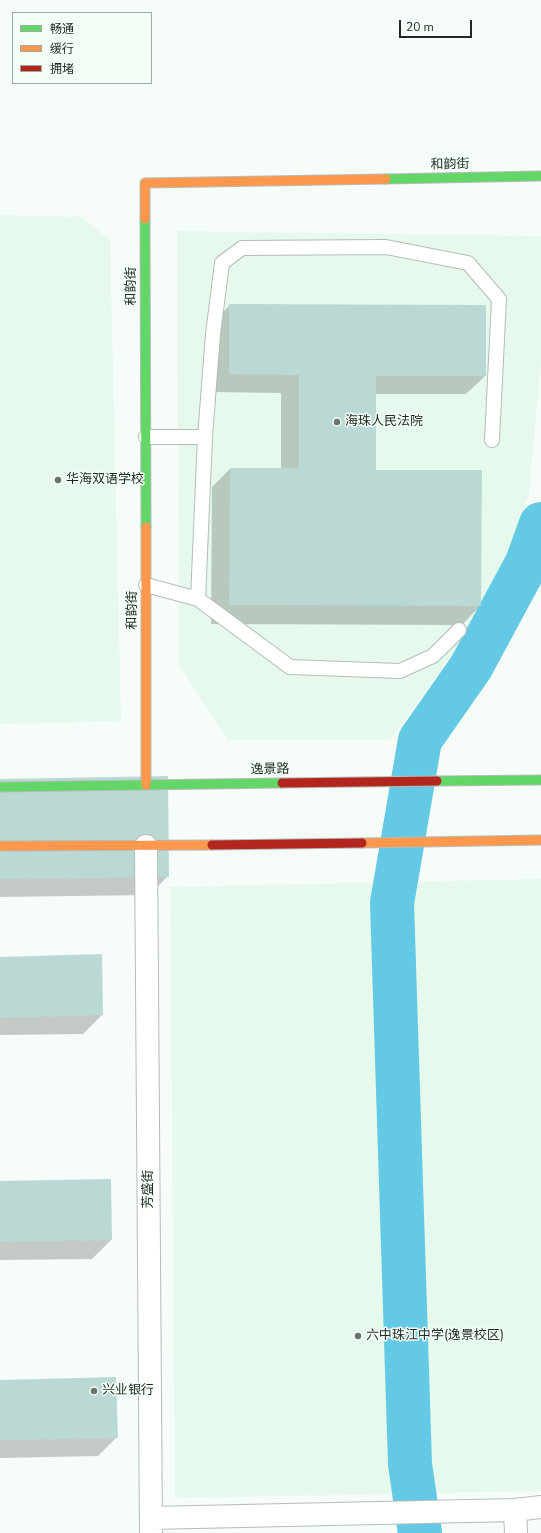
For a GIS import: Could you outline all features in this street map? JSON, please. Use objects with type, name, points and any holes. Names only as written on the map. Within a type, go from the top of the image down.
[{"type":"main road","name":"和韵街","points":[[146,785],[145,183],[541,176]]},
{"type":"main road","name":"逸景路","points":[[0,787],[541,780]]},
{"type":"main road","points":[[0,846],[146,846],[541,840]]},
{"type":"street","name":"芳盛街","points":[[146,846],[151,1526]]},
{"type":"street","points":[[151,1526],[515,1510],[541,1507]]},
{"type":"street","points":[[515,1510],[516,1533]]},
{"type":"lane","points":[[198,599],[205,437],[213,334],[222,263],[242,248],[386,247],[468,263],[499,299],[492,440]]},
{"type":"lane","points":[[146,437],[205,437]]},
{"type":"lane","points":[[146,585],[198,599],[290,667],[400,671],[433,656],[459,630]]},
{"type":"shaded area","name":"华海双语学校","points":[[0,215],[81,217],[110,240],[121,721],[0,724]]},
{"type":"shaded area","points":[[177,231],[541,236],[541,360],[529,495],[489,605],[390,740],[228,740],[179,665]]},
{"type":"shaded area","name":"六中珠江中学(逸景校区)","points":[[541,879],[541,1491],[175,1498],[170,887]]},
{"type":"building","name":"海珠人民法院","points":[[229,304],[486,305],[486,376],[376,376],[376,470],[482,470],[481,606],[229,605],[230,468],[299,468],[299,375],[229,374]]},
{"type":"building","points":[[168,776],[169,877],[0,879],[0,779]]},
{"type":"building","points":[[102,954],[103,1015],[0,1018],[0,957]]},
{"type":"building","points":[[111,1179],[112,1240],[0,1242],[0,1181]]},
{"type":"building","points":[[116,1377],[118,1438],[0,1440],[0,1380]]},
{"type":"waterway","points":[[420,1533],[410,1464],[392,903],[420,740],[471,667],[527,563],[541,524]]},
{"type":"traffic: fast","points":[[386,179],[541,176]]},
{"type":"traffic: fast","points":[[145,219],[146,527]]},
{"type":"traffic: fast","points":[[437,781],[541,780]]},
{"type":"traffic: fast","points":[[0,787],[282,783]]},
{"type":"traffic: slow","points":[[145,219],[145,183],[386,179]]},
{"type":"traffic: slow","points":[[146,527],[146,785]]},
{"type":"traffic: slow","points":[[362,843],[541,840]]},
{"type":"traffic: slow","points":[[0,846],[212,845]]},
{"type":"traffic: jam","points":[[282,783],[437,781]]},
{"type":"traffic: jam","points":[[212,845],[362,843]]},
{"type":"place","name":"海珠人民法院","points":[[337,422]]},
{"type":"place","name":"华海双语学校","points":[[58,480]]},
{"type":"place","name":"六中珠江中学(逸景校区)","points":[[358,1336]]},
{"type":"place","name":"兴业银行","points":[[94,1391]]}]
